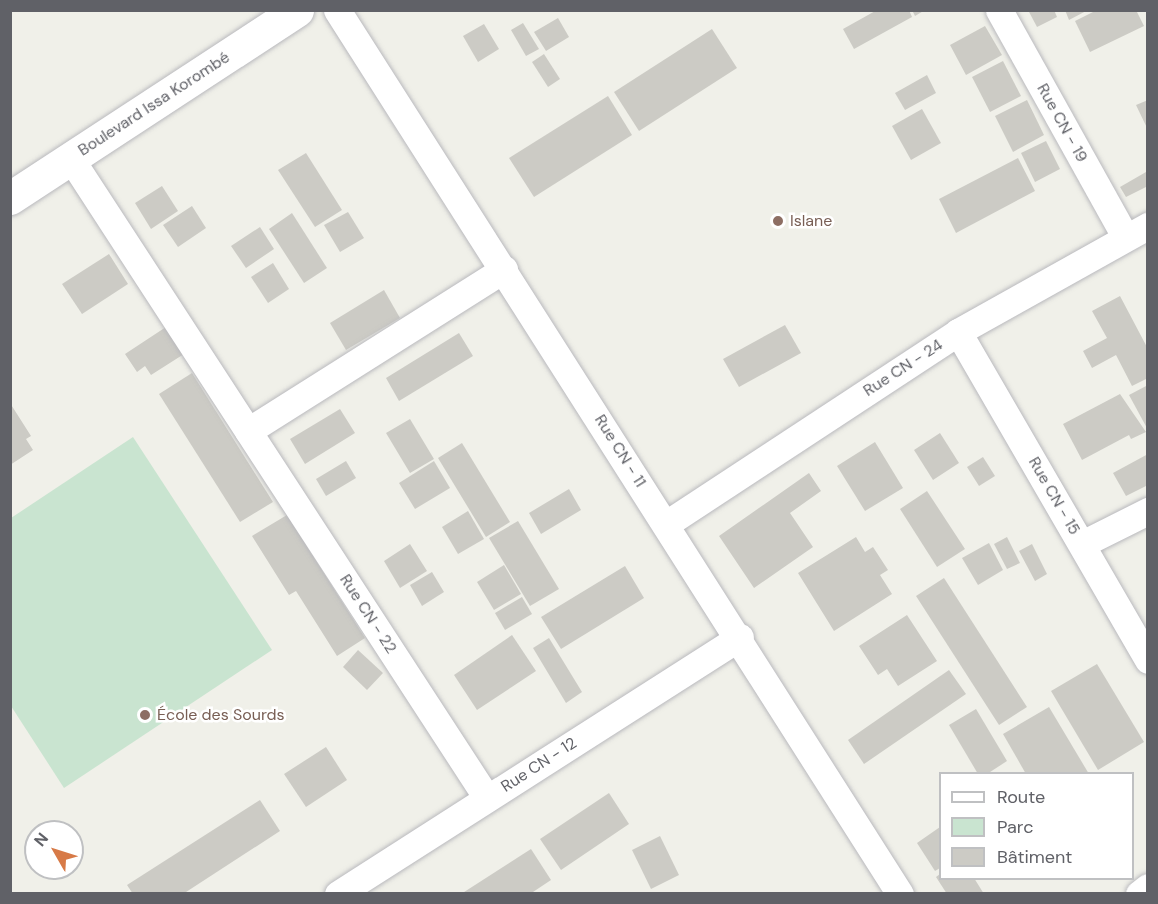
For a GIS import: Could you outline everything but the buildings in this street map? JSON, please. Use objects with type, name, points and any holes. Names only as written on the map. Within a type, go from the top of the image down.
[{"type":"street","name":"Boulevard Issa Korombé","points":[[10,198],[297,10]]},
{"type":"street","name":"Rue CN - 11","points":[[337,10],[740,637],[900,894]]},
{"type":"street","name":"Rue CN - 19","points":[[999,10],[1136,231]]},
{"type":"street","name":"Rue CN - 22","points":[[71,159],[487,798]]},
{"type":"street","name":"Rue CN - 24","points":[[666,524],[958,332],[1136,231]]},
{"type":"street","points":[[248,430],[504,269]]},
{"type":"street","name":"Rue CN - 15","points":[[958,332],[1148,660]]},
{"type":"street","points":[[1082,544],[1148,511]]},
{"type":"street","name":"Rue CN - 12","points":[[338,894],[740,637]]},
{"type":"street","points":[[1139,894],[1148,887]]},
{"type":"green space","points":[[133,437],[272,650],[64,788],[11,706],[11,518]]},
{"type":"place","name":"Islane","points":[[778,221]]},
{"type":"place","name":"École des Sourds","points":[[145,715]]}]
